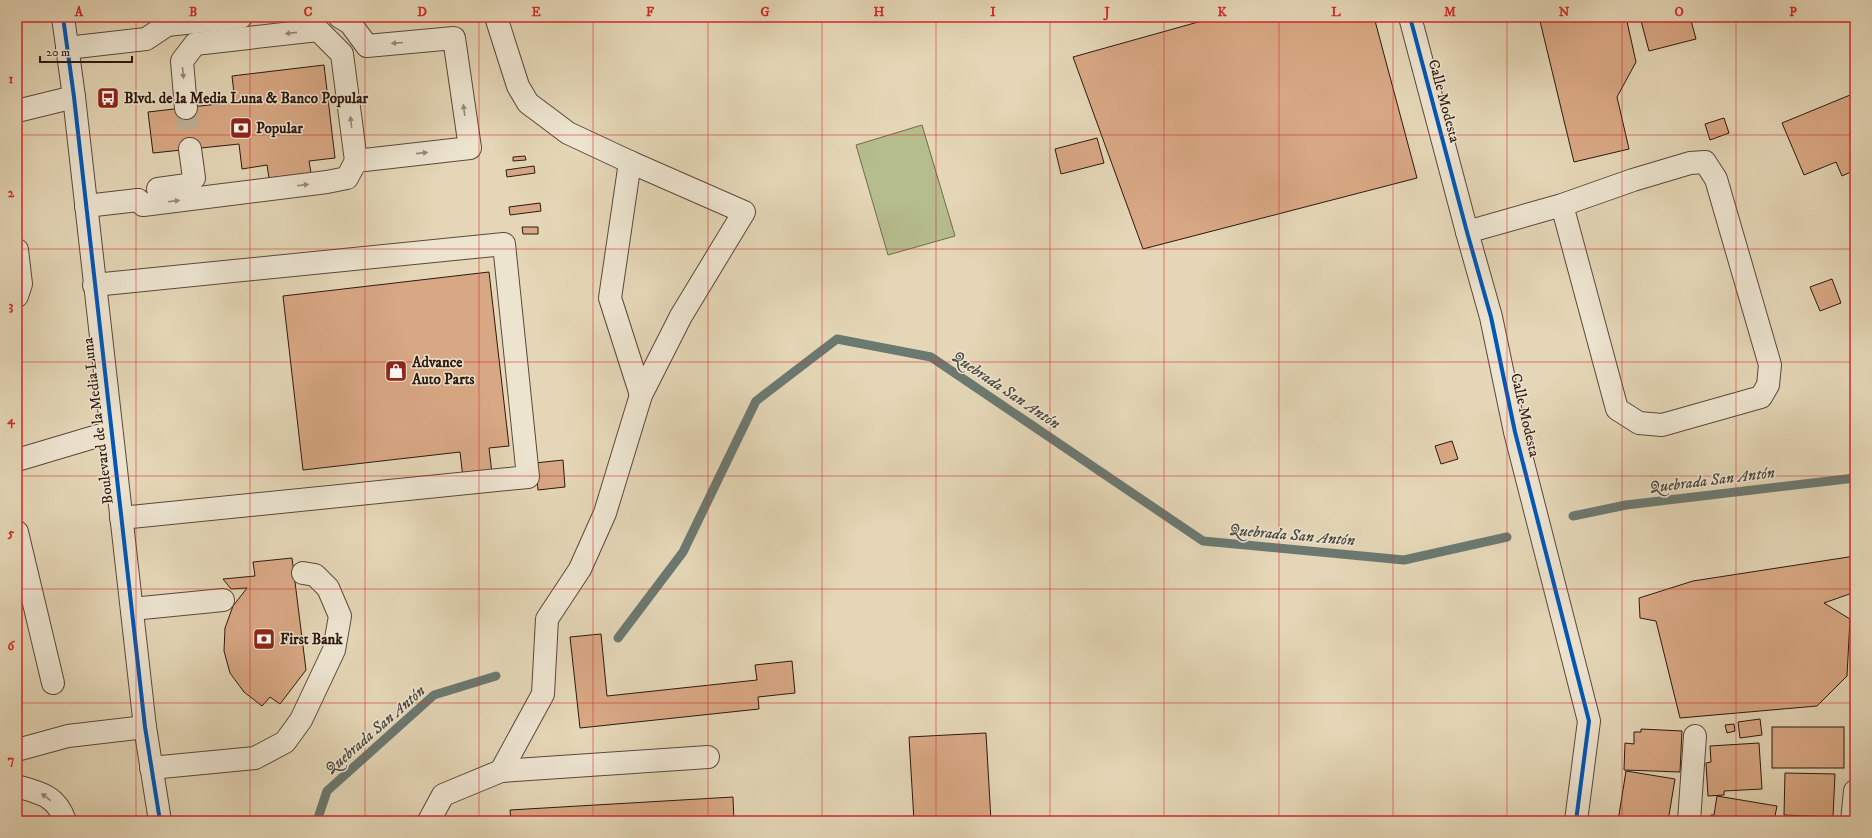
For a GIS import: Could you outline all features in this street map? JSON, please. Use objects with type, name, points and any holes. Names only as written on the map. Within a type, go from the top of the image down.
[{"type":"street","name":"Boulevard de la Media Luna","points":[[63,17],[74,97],[145,727],[160,821]]},
{"type":"street","points":[[67,48],[146,40],[167,25],[241,17]]},
{"type":"street","points":[[340,17],[350,23],[367,46],[454,38],[470,148],[356,161]]},
{"type":"street","points":[[496,17],[518,86],[528,103],[568,133],[744,212],[681,316],[640,395],[605,513],[580,568],[547,619],[543,694],[501,771]]},
{"type":"street","name":"Calle Modesta","points":[[1410,17],[1491,317],[1515,432],[1589,721],[1576,821]]},
{"type":"street","points":[[138,200],[143,205],[327,182],[347,178],[356,161],[342,54],[318,30],[195,44],[182,61],[186,108]]},
{"type":"street","points":[[17,111],[74,97]]},
{"type":"street","points":[[138,200],[142,192],[187,185],[194,178],[190,149]]},
{"type":"street","points":[[630,162],[610,298],[640,395]]},
{"type":"street","points":[[1467,232],[1562,205],[1690,163],[1705,162],[1716,179],[1770,366],[1768,385],[1761,397],[1662,425],[1640,423],[1617,409],[1562,205]]},
{"type":"street","points":[[86,206],[138,200]]},
{"type":"street","points":[[94,285],[504,244],[528,477],[121,518]]},
{"type":"street","points":[[17,250],[21,284],[17,296]]},
{"type":"street","points":[[17,460],[111,432]]},
{"type":"street","points":[[17,532],[53,683]]},
{"type":"street","points":[[152,768],[255,758],[285,742],[301,720],[334,650],[340,616],[328,588],[315,575],[303,573]]},
{"type":"street","points":[[132,609],[223,600]]},
{"type":"street","points":[[17,750],[68,736],[145,727]]},
{"type":"street","points":[[1689,821],[1694,736]]},
{"type":"street","points":[[429,821],[443,795],[501,771],[708,757]]},
{"type":"street","points":[[17,788],[20,787],[44,794],[62,811],[65,821]]},
{"type":"street","points":[[1852,821],[1855,791]]},
{"type":"green space","points":[[922,125],[955,236],[888,255],[856,145]]},
{"type":"building","points":[[1216,17],[1374,17],[1417,178],[1143,249],[1073,57]]},
{"type":"building","points":[[1539,17],[1626,17],[1636,62],[1617,97],[1629,149],[1574,162]]},
{"type":"building","points":[[1640,17],[1690,17],[1696,39],[1649,51]]},
{"type":"building","points":[[1818,17],[1829,17],[1820,21]]},
{"type":"building","name":"Popular","points":[[324,65],[335,158],[309,161],[311,173],[269,178],[267,165],[242,169],[239,144],[153,153],[148,112],[235,102],[232,76]]},
{"type":"building","points":[[1855,93],[1855,170],[1842,176],[1836,162],[1804,175],[1782,123]]},
{"type":"building","points":[[1724,118],[1729,133],[1710,140],[1705,124]]},
{"type":"building","points":[[1097,138],[1104,163],[1061,174],[1055,149]]},
{"type":"building","points":[[525,156],[526,160],[513,161],[513,157]]},
{"type":"building","points":[[534,166],[535,173],[507,177],[506,170]]},
{"type":"building","points":[[540,203],[541,211],[510,215],[509,207]]},
{"type":"building","points":[[522,227],[538,227],[538,234],[523,234]]},
{"type":"building","name":"Advance Auto Parts","points":[[489,272],[509,446],[489,448],[492,474],[463,478],[460,452],[303,470],[283,296]]},
{"type":"building","points":[[1832,279],[1841,303],[1820,311],[1810,287]]},
{"type":"building","points":[[1452,441],[1458,459],[1441,464],[1435,446]]},
{"type":"building","points":[[563,460],[565,487],[538,490],[535,463]]},
{"type":"building","points":[[1855,556],[1855,592],[1824,603],[1850,619],[1847,676],[1817,706],[1680,718],[1656,621],[1640,618],[1639,598],[1693,581]]},
{"type":"building","name":"First Bank","points":[[292,558],[306,670],[280,704],[270,697],[262,706],[244,692],[230,673],[224,651],[225,628],[233,606],[247,588],[231,589],[223,579],[255,576],[253,562]]},
{"type":"building","points":[[601,634],[607,696],[757,680],[755,665],[792,661],[795,693],[758,697],[759,709],[580,728],[570,637]]},
{"type":"building","points":[[1760,719],[1762,735],[1740,738],[1738,722]]},
{"type":"building","points":[[1734,724],[1735,731],[1727,733],[1725,725]]},
{"type":"building","points":[[1772,727],[1844,727],[1844,768],[1772,768]]},
{"type":"building","points":[[1641,729],[1682,731],[1680,772],[1624,770],[1625,743],[1634,744],[1634,732],[1641,732]]},
{"type":"building","points":[[986,733],[991,821],[914,821],[909,737]]},
{"type":"building","points":[[1759,743],[1762,789],[1724,791],[1724,795],[1708,796],[1706,763],[1711,762],[1710,746]]},
{"type":"building","points":[[1626,771],[1675,779],[1668,821],[1618,821]]},
{"type":"building","points":[[1785,773],[1835,774],[1833,817],[1784,815]]},
{"type":"building","points":[[1717,796],[1777,806],[1774,821],[1710,821],[1711,815],[1714,815]]},
{"type":"building","points":[[733,797],[734,821],[511,821],[510,810]]},
{"type":"waterway","name":"Quebrada San Antón","points":[[618,638],[683,552],[756,401],[837,339],[931,357],[1203,541],[1404,560],[1507,537]]},
{"type":"waterway","name":"Quebrada San Antón","points":[[1573,516],[1626,505],[1855,478]]},
{"type":"waterway","name":"Quebrada San Antón","points":[[317,821],[327,791],[434,695],[496,676]]},
{"type":"tunnel","points":[[186,108],[190,149]]},
{"type":"cycle path","points":[[63,17],[74,97],[145,727],[160,821]]},
{"type":"cycle path","points":[[1410,17],[1491,317],[1515,432],[1589,721],[1576,821]]},
{"type":"place","name":"Blvd. de la Media Luna & Banco Popular","points":[[108,98]]},
{"type":"place","name":"Popular","points":[[241,128]]},
{"type":"place","name":"Advance Auto Parts","points":[[396,371]]},
{"type":"place","name":"First Bank","points":[[264,639]]}]
